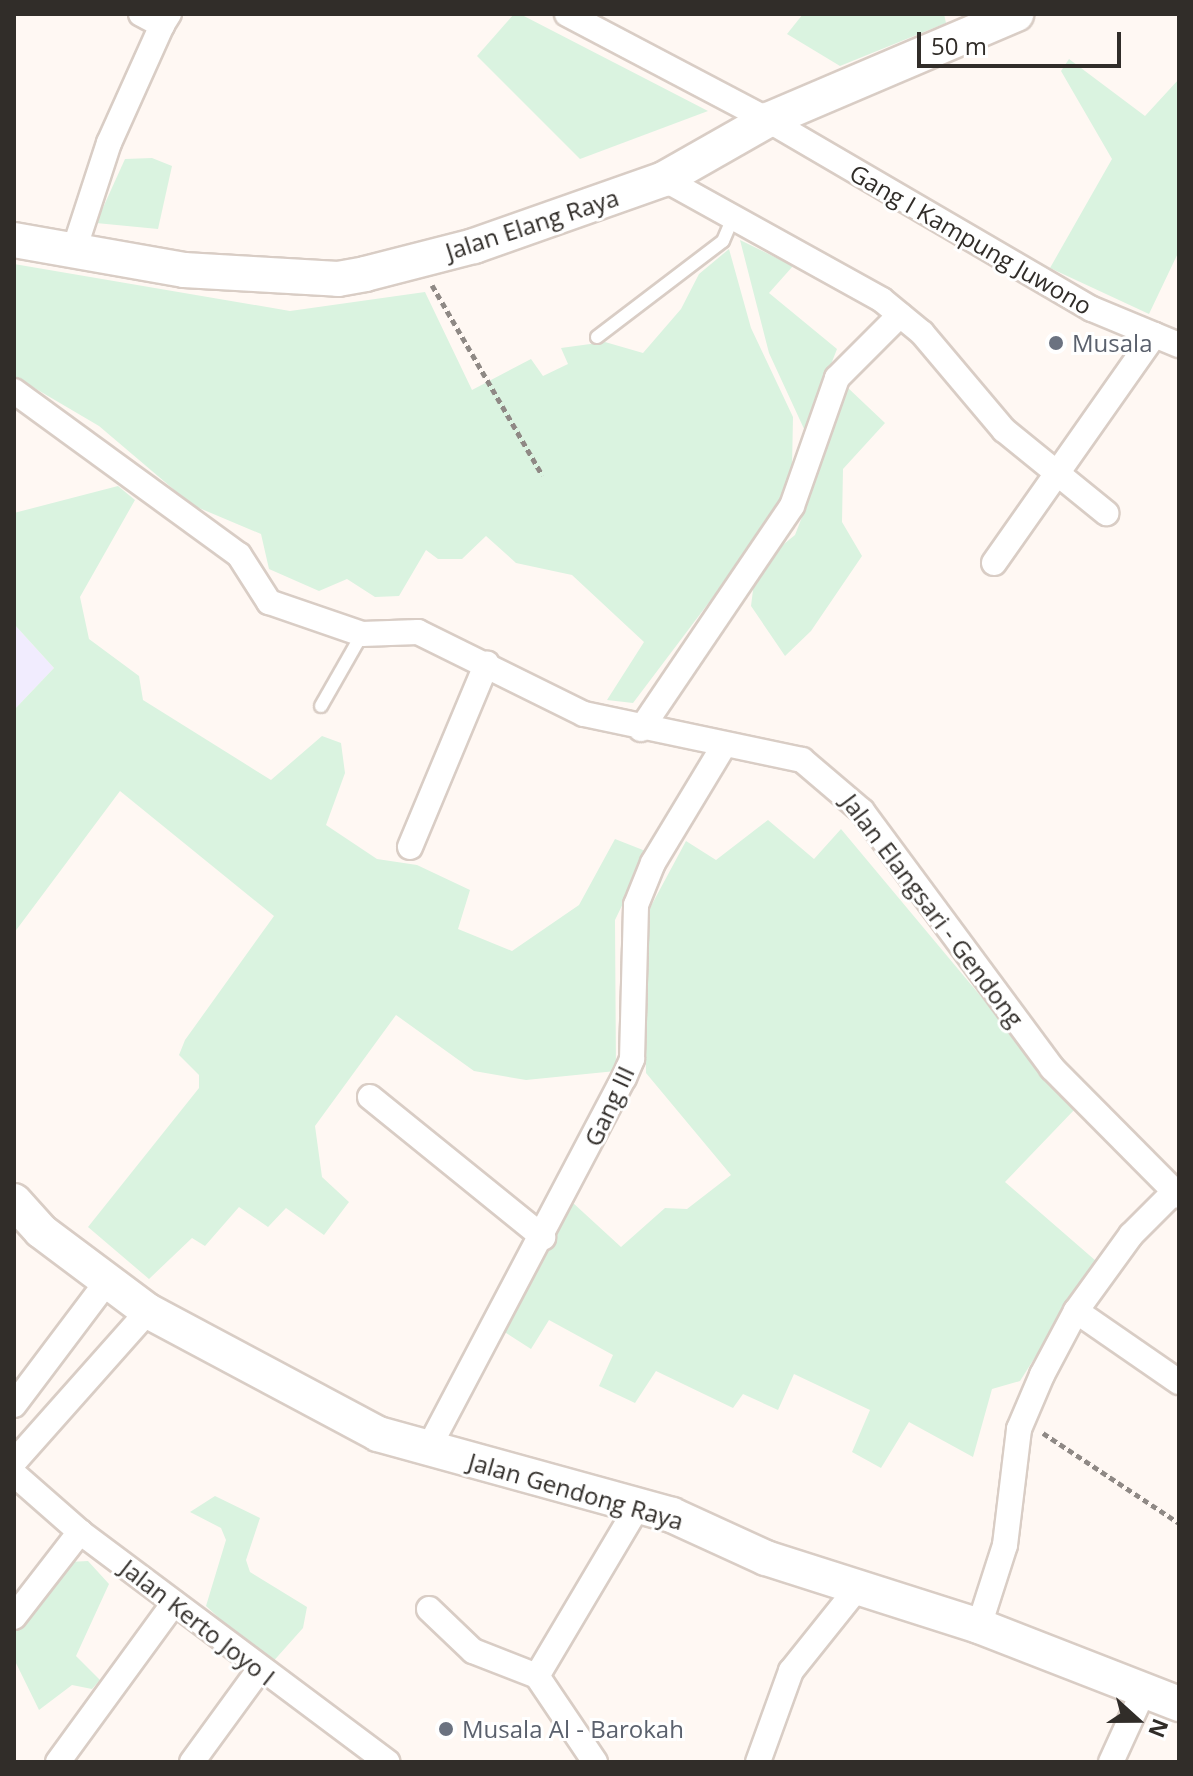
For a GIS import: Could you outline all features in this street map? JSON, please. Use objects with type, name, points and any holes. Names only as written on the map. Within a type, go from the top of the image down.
[{"type":"main road","name":"Jalan Elang Raya","points":[[14,240],[184,270],[338,279],[419,259],[664,179],[768,120],[1016,14]]},
{"type":"main road","name":"Jalan Gendong Raya","points":[[14,1201],[106,1283],[148,1311],[378,1434],[638,1506],[856,1590],[979,1626],[1179,1704]]},
{"type":"street","name":"Gang I Kampung Juwono","points":[[567,14],[768,120],[1092,309],[1179,345]]},
{"type":"street","points":[[74,250],[109,143],[157,18]]},
{"type":"street","points":[[664,179],[733,218],[814,256],[900,315],[1004,430],[1106,513]]},
{"type":"street","points":[[641,729],[792,506],[837,378],[900,315]]},
{"type":"street","points":[[994,563],[1154,335]]},
{"type":"street","name":"Jalan Elangsari - Gendong","points":[[14,391],[239,555],[269,602],[362,634],[418,632],[487,663],[546,700],[641,729],[723,747],[784,752],[837,784],[1052,1068],[1176,1195]]},
{"type":"street","points":[[410,847],[487,663]]},
{"type":"street","name":"Gang III","points":[[428,1449],[543,1237],[632,1059],[631,935],[644,882],[723,747]]},
{"type":"street","points":[[370,1097],[543,1237]]},
{"type":"street","points":[[979,1626],[1005,1545],[1010,1468],[1023,1418],[1076,1311],[1131,1235],[1176,1195]]},
{"type":"street","points":[[14,1405],[106,1283]]},
{"type":"street","points":[[14,1462],[148,1311]]},
{"type":"street","points":[[1076,1311],[1179,1382]]},
{"type":"street","name":"Jalan Kerto Joyo I","points":[[14,1474],[80,1532],[259,1670],[387,1762]]},
{"type":"street","points":[[537,1676],[638,1506]]},
{"type":"street","points":[[14,1617],[80,1532]]},
{"type":"street","points":[[758,1762],[791,1671],[856,1590]]},
{"type":"street","points":[[58,1762],[174,1603]]},
{"type":"street","points":[[429,1609],[473,1651],[537,1676],[595,1762]]},
{"type":"street","points":[[192,1762],[259,1670]]},
{"type":"street","points":[[1111,1762],[1144,1690]]},
{"type":"lane","points":[[597,337],[723,241],[733,218]]},
{"type":"lane","points":[[321,706],[362,634]]},
{"type":"path","points":[[419,259],[542,475]]},
{"type":"path","points":[[1023,1418],[1179,1523]]},
{"type":"shaded area","points":[[14,624],[54,668],[14,710]]},
{"type":"green space","points":[[514,14],[520,14],[708,111],[580,159],[477,56]]},
{"type":"green space","points":[[803,14],[944,14],[946,23],[840,66],[787,34]]},
{"type":"green space","points":[[1069,59],[1145,116],[1179,79],[1179,251],[1149,314],[1050,268],[1112,159],[1061,71]]},
{"type":"green space","points":[[152,158],[172,166],[158,229],[96,223],[125,159]]},
{"type":"green space","points":[[740,240],[793,266],[769,293],[837,349],[805,431],[769,353]]},
{"type":"green space","points":[[729,249],[751,328],[793,417],[792,467],[772,519],[633,703],[607,700],[644,642],[572,575],[516,563],[486,536],[462,559],[438,559],[426,550],[399,596],[375,597],[347,579],[319,591],[269,569],[261,534],[192,505],[99,426],[14,376],[14,264],[290,311],[425,292],[472,390],[531,359],[543,376],[568,364],[561,348],[605,342],[643,353],[681,309],[699,274]]},
{"type":"green space","points":[[847,387],[885,423],[843,469],[842,522],[862,556],[811,631],[785,656],[751,606],[754,582],[764,560],[795,535],[811,494],[811,466]]},
{"type":"green space","points":[[118,486],[135,500],[80,597],[89,639],[139,676],[143,700],[271,780],[322,736],[341,743],[345,773],[326,825],[377,859],[417,865],[470,890],[458,929],[512,951],[579,905],[615,839],[648,852],[615,920],[616,1071],[526,1080],[474,1071],[396,1015],[315,1126],[322,1177],[349,1202],[324,1235],[286,1208],[268,1227],[239,1207],[205,1246],[192,1238],[149,1279],[88,1227],[199,1088],[199,1075],[179,1055],[185,1040],[274,916],[120,791],[14,933],[14,710],[54,668],[14,624],[14,513]]},
{"type":"green space","points":[[768,820],[814,859],[841,829],[1075,1109],[1005,1182],[1096,1261],[1020,1381],[992,1389],[973,1457],[909,1422],[881,1468],[852,1452],[870,1410],[794,1374],[778,1410],[743,1394],[733,1408],[656,1371],[635,1403],[599,1386],[613,1355],[549,1320],[531,1349],[500,1329],[572,1202],[621,1247],[665,1208],[687,1209],[731,1175],[646,1073],[644,919],[686,841],[716,860]]},
{"type":"green space","points":[[215,1496],[260,1518],[246,1560],[250,1572],[307,1607],[303,1628],[270,1665],[206,1606],[226,1540],[221,1528],[190,1512]]},
{"type":"green space","points":[[88,1561],[109,1584],[76,1656],[100,1680],[92,1689],[72,1685],[39,1710],[14,1659],[14,1631],[69,1562]]},
{"type":"place","name":"Musala","points":[[1056,343]]},
{"type":"place","name":"Musala Al - Barokah","points":[[446,1729]]}]
